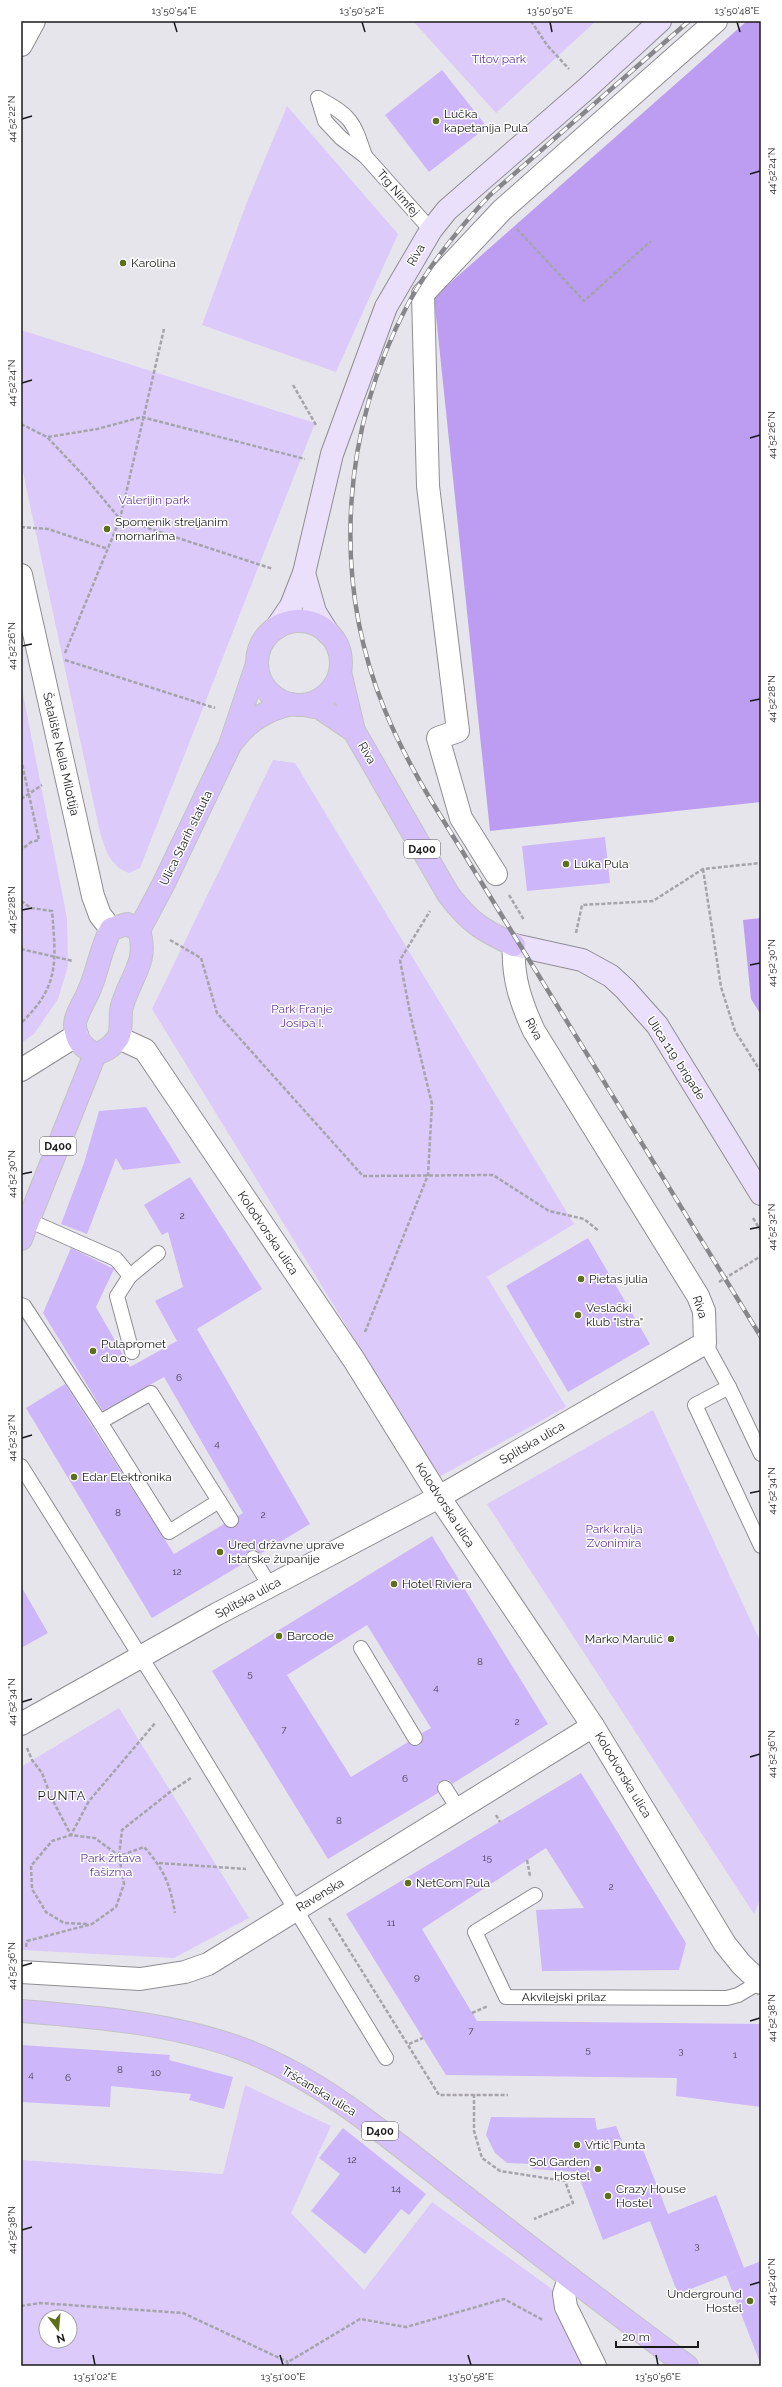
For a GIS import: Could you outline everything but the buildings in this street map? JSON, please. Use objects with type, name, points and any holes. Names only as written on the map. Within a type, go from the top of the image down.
[{"type":"main road","name":"Riva","points":[[276,628],[291,606],[304,573],[330,459],[386,307],[431,230],[447,210],[586,89],[660,21]]},
{"type":"main road","name":"Riva","points":[[304,573],[315,612],[328,633]]},
{"type":"main road","name":"D400","points":[[303,622],[316,625],[328,633],[337,644],[341,658],[340,672],[336,684],[327,694],[316,701],[297,705],[278,699],[267,690],[260,678],[257,664],[259,650],[266,638],[276,628],[289,623],[303,622]]},
{"type":"main road","name":"Ulica Starih statuta","points":[[139,930],[163,885],[230,745],[257,664]]},
{"type":"main road","name":"Riva","points":[[340,672],[354,731],[448,894],[464,916],[489,934],[514,945]]},
{"type":"main road","name":"Riva","points":[[297,705],[320,708],[354,731]]},
{"type":"main road","name":"Ulica Starih statuta","points":[[230,745],[252,721],[275,708],[297,705]]},
{"type":"main road","points":[[127,924],[139,930],[144,944],[140,962],[122,1006],[119,1038],[108,1050],[94,1054],[82,1046],[77,1035],[75,1023],[94,982],[104,942],[111,929],[127,924]]},
{"type":"main road","name":"Ulica 119. brigade","points":[[514,945],[582,960],[611,976],[625,989],[657,1025],[761,1194]]},
{"type":"main road","name":"D400","points":[[25,1230],[94,1054]]},
{"type":"main road","name":"Tršćanska ulica","points":[[21,2011],[84,2016],[179,2030],[243,2049],[293,2073],[359,2114],[569,2278],[687,2366]]},
{"type":"street","points":[[21,45],[34,21]]},
{"type":"street","points":[[496,874],[460,818],[438,738],[458,731],[428,486],[423,294],[502,210],[716,21]]},
{"type":"street","name":"Šetalište Nella Milottija","points":[[21,574],[93,896],[100,914],[111,929]]},
{"type":"street","name":"Riva","points":[[514,945],[514,970],[517,985],[534,1031],[698,1296],[704,1311],[705,1343]]},
{"type":"street","points":[[21,1070],[77,1035]]},
{"type":"street","name":"Kolodvorska ulica","points":[[119,1038],[145,1050],[354,1360],[438,1497],[593,1726],[725,1944],[741,1964],[760,1982]]},
{"type":"street","name":"Splitska ulica","points":[[22,1732],[140,1656],[438,1497],[705,1343]]},
{"type":"street","name":"Ravenska","points":[[21,1972],[140,1980],[161,1978],[208,1964],[593,1726]]},
{"type":"street","points":[[569,2278],[564,2294],[569,2312],[595,2366]]},
{"type":"lane","name":"Trg Nimfej","points":[[365,156],[431,230]]},
{"type":"lane","points":[[25,1230],[116,1259],[130,1276]]},
{"type":"lane","points":[[132,1352],[117,1296],[130,1276],[158,1253]]},
{"type":"lane","points":[[21,1305],[24,1306],[100,1422],[169,1532],[219,1501]]},
{"type":"lane","points":[[705,1343],[729,1387],[761,1454]]},
{"type":"lane","points":[[729,1387],[695,1405],[761,1546]]},
{"type":"lane","points":[[100,1422],[151,1393],[231,1520]]},
{"type":"lane","points":[[21,1466],[171,1705],[294,1910],[386,2058]]},
{"type":"lane","points":[[253,1558],[270,1586]]},
{"type":"lane","points":[[361,1648],[415,1738]]},
{"type":"lane","points":[[445,1788],[459,1810]]},
{"type":"lane","name":"Akvilejski prilaz","points":[[535,1895],[475,1932],[506,1997],[727,1998],[738,1995],[760,1982]]},
{"type":"path","points":[[531,21],[547,45],[586,89]]},
{"type":"path","points":[[514,226],[584,301],[651,241]]},
{"type":"path","points":[[164,329],[142,417],[120,519],[63,659],[214,708]]},
{"type":"path","points":[[293,385],[330,459]]},
{"type":"path","points":[[47,437],[96,429],[142,417],[330,459]]},
{"type":"path","points":[[21,424],[47,437],[84,476],[120,519],[273,569]]},
{"type":"path","points":[[21,527],[48,529],[108,549]]},
{"type":"path","points":[[21,759],[39,840],[31,842],[21,850]]},
{"type":"path","points":[[21,799],[45,782]]},
{"type":"path","points":[[574,940],[582,905],[653,901],[703,869],[761,863]]},
{"type":"path","points":[[703,869],[721,987],[735,1031],[761,1072]]},
{"type":"path","points":[[21,902],[31,908],[52,911],[56,957],[51,985],[34,1010],[21,1023]]},
{"type":"path","points":[[354,1360],[428,1175],[432,1104],[410,1013],[400,960],[432,908]]},
{"type":"path","points":[[170,940],[201,958],[217,1013],[363,1176],[493,1174],[549,1211],[584,1219],[599,1231]]},
{"type":"path","points":[[21,949],[74,961]]},
{"type":"path","points":[[698,1296],[761,1256]]},
{"type":"path","points":[[71,1835],[89,1801],[125,1756],[171,1705]]},
{"type":"path","points":[[22,1732],[32,1760],[42,1773],[51,1797],[71,1835]]},
{"type":"path","points":[[21,1972],[27,1941],[92,1924],[116,1907],[124,1884],[119,1856],[122,1830],[170,1792],[208,1767]]},
{"type":"path","points":[[92,1924],[64,1923],[46,1912],[32,1889],[31,1866],[52,1841],[71,1835],[95,1838],[119,1856]]},
{"type":"path","points":[[119,1856],[144,1847],[158,1863],[170,1886],[175,1913]]},
{"type":"path","points":[[158,1863],[270,1870]]},
{"type":"path","points":[[316,1897],[440,2095],[508,2095]]},
{"type":"path","points":[[409,2044],[423,2038]]},
{"type":"path","points":[[474,2094],[474,2131],[482,2158],[500,2171],[565,2180],[573,2202],[507,2230]]},
{"type":"path","points":[[287,2366],[288,2362],[360,2319],[406,2327],[504,2299],[552,2324],[569,2312]]},
{"type":"path","points":[[21,2306],[40,2303],[183,2313],[288,2362]]},
{"type":"green space","name":"Titov park","points":[[413,21],[596,21],[496,113]]},
{"type":"green space","points":[[287,106],[398,234],[336,372],[202,325],[247,202]]},
{"type":"green space","name":"Valerijin park","points":[[21,330],[315,423],[140,868],[129,873],[117,866],[108,855],[99,828],[21,463]]},
{"type":"green space","points":[[21,684],[67,918],[68,966],[58,999],[34,1034],[21,1043]]},
{"type":"green space","name":"Park Franje Josipa I.","points":[[273,760],[295,763],[574,1224],[487,1277],[566,1407],[439,1477],[152,1009]]},
{"type":"green space","name":"Park kralja Zvonimira","points":[[653,1410],[761,1643],[761,1897],[754,1914],[487,1504]]},
{"type":"green space","name":"Park žrtava fašizma","points":[[119,1708],[249,1918],[174,1958],[21,1950],[21,1767]]},
{"type":"green space","points":[[245,2085],[331,2126],[291,2213],[364,2290],[432,2202],[552,2289],[589,2366],[21,2366],[21,2160],[223,2174]]},
{"type":"shaded area","points":[[747,21],[761,21],[761,802],[490,831],[434,297]]},
{"type":"shaded area","points":[[761,918],[761,1015],[751,999],[743,920]]},
{"type":"railway","points":[[689,21],[490,195],[467,220],[446,247],[417,289],[408,304],[386,352],[369,401],[357,452],[351,503],[351,555],[356,607],[367,658],[384,708],[406,756],[432,802],[761,1337]]},
{"type":"place","name":"Lučka kapetanija Pula","points":[[436,121]]},
{"type":"place","name":"Karolina","points":[[123,263]]},
{"type":"place","name":"Spomenik streljanim mornarima","points":[[107,529]]},
{"type":"place","name":"Luka Pula","points":[[566,864]]},
{"type":"place","name":"Pietas julia","points":[[581,1279]]},
{"type":"place","name":"Veslački klub \"Istra\"","points":[[578,1315]]},
{"type":"place","name":"Pulapromet d.o.o.","points":[[93,1351]]},
{"type":"place","name":"Edar Elektronika","points":[[74,1477]]},
{"type":"place","name":"Ured državne uprave Istarske županije","points":[[220,1552]]},
{"type":"place","name":"Hotel Riviera","points":[[394,1584]]},
{"type":"place","name":"Barcode","points":[[279,1636]]},
{"type":"place","name":"Marko Marulić","points":[[671,1639]]},
{"type":"place","name":"NetCom Pula","points":[[408,1883]]},
{"type":"place","name":"Vrtić Punta","points":[[577,2145]]},
{"type":"place","name":"Sol Garden Hostel","points":[[598,2169]]},
{"type":"place","name":"Crazy House Hostel","points":[[608,2196]]},
{"type":"place","name":"Underground Hostel","points":[[750,2301]]},
{"type":"district","name":"PUNTA","points":[[62,1795]]}]
